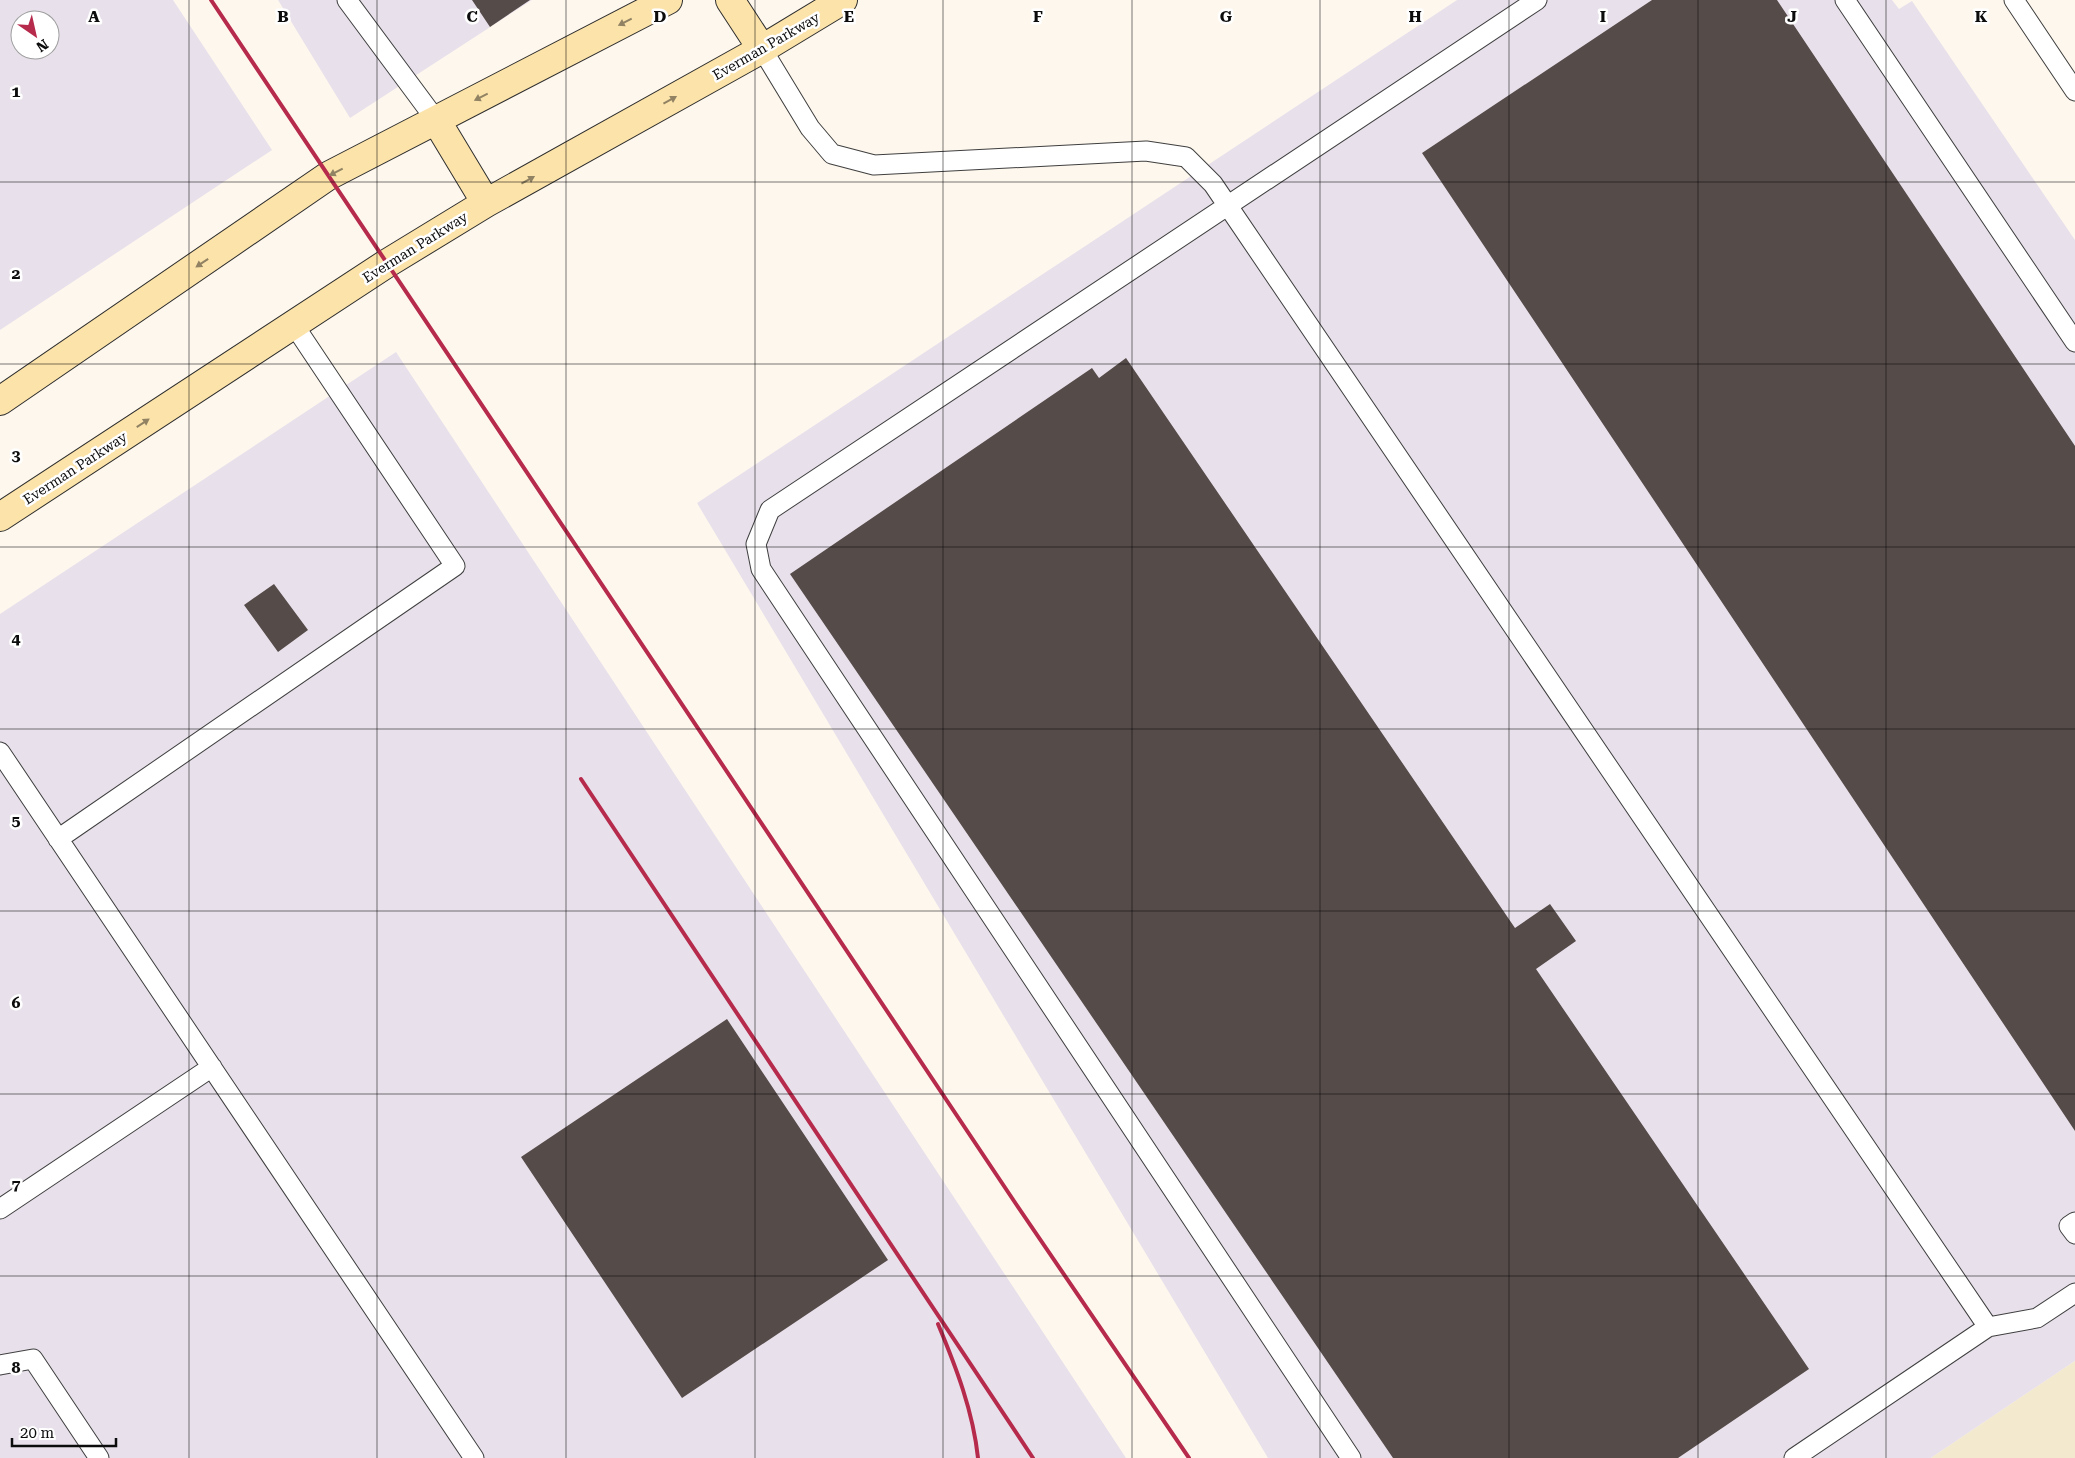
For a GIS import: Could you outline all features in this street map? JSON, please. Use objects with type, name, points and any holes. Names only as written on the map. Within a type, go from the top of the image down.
[{"type":"main road","points":[[0,401],[328,176],[668,0]]},
{"type":"main road","points":[[730,0],[762,49]]},
{"type":"main road","name":"Everman Parkway","points":[[0,517],[386,264],[486,203],[762,49],[843,0]]},
{"type":"main road","points":[[436,120],[486,203]]},
{"type":"lane","points":[[347,0],[436,120]]},
{"type":"lane","points":[[1351,1458],[761,569],[756,544],[770,510],[1537,0]]},
{"type":"lane","points":[[1845,0],[2075,342]]},
{"type":"lane","points":[[2014,0],[2073,84]]},
{"type":"lane","points":[[762,49],[810,128],[832,154],[874,165],[1146,151],[1186,157],[1213,184],[1988,1327]]},
{"type":"lane","points":[[58,839],[455,566],[294,325]]},
{"type":"lane","points":[[0,752],[474,1458]]},
{"type":"lane","points":[[0,1209],[212,1067]]},
{"type":"lane","points":[[2075,1222],[2069,1226],[2075,1234]]},
{"type":"lane","points":[[1794,1458],[1988,1327],[2037,1318],[2075,1293]]},
{"type":"lane","points":[[0,1364],[33,1359],[99,1458]]},
{"type":"shaded area","points":[[0,0],[173,0],[272,150],[0,330]]},
{"type":"shaded area","points":[[278,0],[532,0],[350,118]]},
{"type":"shaded area","points":[[1457,0],[1892,0],[1899,9],[1912,1],[2075,240],[2075,1361],[1931,1458],[1268,1458],[697,503]]},
{"type":"shaded area","points":[[396,352],[1126,1458],[0,1458],[0,614]]},
{"type":"shaded area","points":[[2075,1361],[2075,1458],[1931,1458]]},
{"type":"building","points":[[472,0],[530,0],[490,27]]},
{"type":"building","points":[[1652,0],[1777,0],[2075,446],[2075,1131],[1422,153]]},
{"type":"building","points":[[1126,358],[1515,928],[1550,904],[1576,941],[1536,969],[1809,1369],[1678,1458],[1393,1458],[790,574],[1092,368],[1099,378]]},
{"type":"building","points":[[274,584],[308,630],[278,652],[244,605]]},
{"type":"building","points":[[727,1019],[888,1260],[682,1398],[521,1157]]},
{"type":"railway","points":[[211,0],[1016,1204],[1189,1458]]},
{"type":"railway","points":[[581,779],[1033,1458]]},
{"type":"railway","points":[[938,1324],[968,1406],[978,1458]]}]
